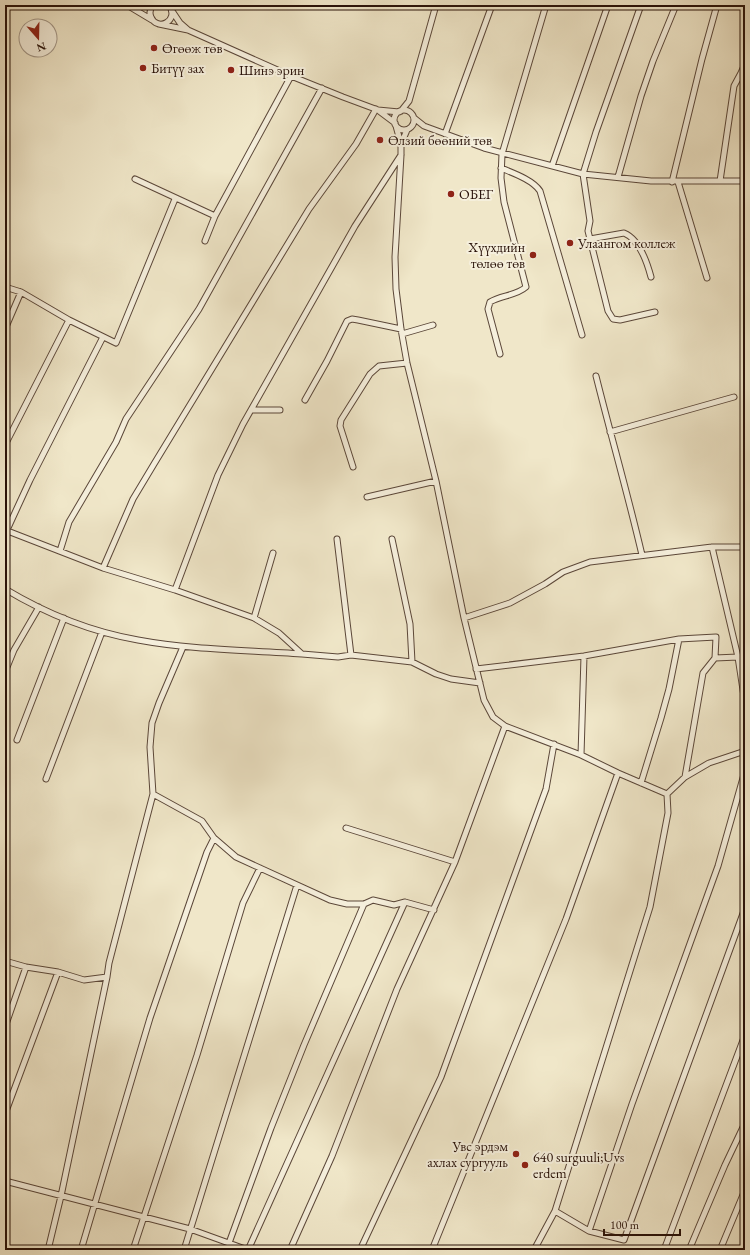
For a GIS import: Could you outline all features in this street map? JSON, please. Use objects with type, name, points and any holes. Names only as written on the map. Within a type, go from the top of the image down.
[{"type":"street","points":[[127,5],[159,24],[188,30],[291,76],[377,109],[407,111],[424,126],[502,154],[584,174],[618,177],[632,180],[675,182],[745,181]]},
{"type":"street","points":[[136,5],[149,5]]},
{"type":"street","points":[[152,20],[150,11],[153,5]]},
{"type":"street","points":[[436,5],[409,101],[395,117],[395,125],[401,144],[395,257],[396,289],[401,332],[407,363],[436,481],[464,618],[484,700],[492,717],[505,726],[581,755],[667,794]]},
{"type":"street","points":[[444,134],[492,5]]},
{"type":"street","points":[[500,354],[488,309],[490,302],[497,298],[520,292],[526,287],[504,202],[501,178],[502,154],[546,5]]},
{"type":"street","points":[[552,166],[608,5]]},
{"type":"street","points":[[641,5],[596,132],[584,174],[590,221],[588,231],[608,311],[613,319],[620,320],[655,312]]},
{"type":"street","points":[[618,177],[641,96],[653,61],[676,5]]},
{"type":"street","points":[[707,278],[675,182],[700,66],[717,5]]},
{"type":"street","points":[[159,24],[169,21],[172,15],[171,7]]},
{"type":"street","points":[[171,7],[180,23],[188,30]]},
{"type":"street","points":[[720,181],[734,86],[745,64]]},
{"type":"street","points":[[205,241],[215,216],[291,76]]},
{"type":"street","points":[[60,551],[69,522],[116,442],[126,419],[199,309],[322,88]]},
{"type":"street","points":[[401,144],[408,129],[414,124],[409,101]]},
{"type":"street","points":[[377,109],[401,130],[424,126]]},
{"type":"street","points":[[104,568],[133,499],[309,209],[356,144],[377,109]]},
{"type":"street","points":[[175,590],[218,475],[252,410],[355,226],[401,155]]},
{"type":"street","points":[[501,168],[532,183],[540,190],[582,335]]},
{"type":"street","points":[[135,180],[215,216]]},
{"type":"street","points":[[5,287],[21,292],[69,320],[116,343],[175,198]]},
{"type":"street","points":[[590,239],[624,233],[628,235],[639,247],[647,261],[651,276]]},
{"type":"street","points":[[5,329],[21,292]]},
{"type":"street","points":[[305,400],[347,321],[352,319],[358,320],[401,332],[433,324]]},
{"type":"street","points":[[5,445],[69,320]]},
{"type":"street","points":[[103,337],[6,530],[104,568],[175,590],[254,618],[279,633],[302,654]]},
{"type":"street","points":[[353,467],[340,426],[341,420],[370,374],[379,366],[407,363]]},
{"type":"street","points":[[596,376],[642,555]]},
{"type":"street","points":[[610,432],[734,397]]},
{"type":"street","points":[[252,410],[280,410]]},
{"type":"street","points":[[367,497],[436,481]]},
{"type":"street","points":[[337,539],[351,655]]},
{"type":"street","points":[[392,539],[410,624],[412,662]]},
{"type":"street","points":[[464,618],[510,603],[545,584],[563,572],[590,562],[712,547],[745,547]]},
{"type":"street","points":[[712,547],[738,657],[745,703]]},
{"type":"street","points":[[254,618],[273,553]]},
{"type":"street","points":[[5,597],[6,590],[64,618],[102,632],[137,640],[183,647],[338,657],[351,655],[412,662],[436,674],[451,679],[480,683]]},
{"type":"street","points":[[5,672],[14,650],[39,607]]},
{"type":"street","points":[[17,740],[64,618]]},
{"type":"street","points":[[46,779],[102,632]]},
{"type":"street","points":[[476,669],[584,656],[679,638],[716,637],[715,658],[703,674],[686,777]]},
{"type":"street","points":[[642,783],[665,704],[679,638]]},
{"type":"street","points":[[48,1250],[61,1196],[107,977],[108,963],[153,794],[150,747],[152,723],[158,703],[183,647]]},
{"type":"street","points":[[581,755],[584,656]]},
{"type":"street","points":[[715,658],[738,657]]},
{"type":"street","points":[[290,1250],[332,1156],[398,989],[455,862],[505,726]]},
{"type":"street","points":[[360,1250],[441,1077],[546,789],[554,744]]},
{"type":"street","points":[[667,794],[686,777],[709,763],[745,751]]},
{"type":"street","points":[[589,1231],[635,1096],[718,866],[745,772]]},
{"type":"street","points":[[432,1250],[566,919],[618,773]]},
{"type":"street","points":[[153,794],[202,821],[214,838],[236,857],[330,900],[347,904],[364,904],[373,900],[394,904],[405,902],[434,910]]},
{"type":"street","points":[[534,1250],[555,1211],[650,907],[668,813],[667,794]]},
{"type":"street","points":[[346,828],[455,862]]},
{"type":"street","points":[[81,1250],[150,1018],[207,852],[214,838]]},
{"type":"street","points":[[133,1250],[197,1055],[243,903],[260,868]]},
{"type":"street","points":[[184,1250],[297,885]]},
{"type":"street","points":[[5,1182],[190,1229],[248,1250],[405,902]]},
{"type":"street","points":[[229,1243],[282,1100],[364,904]]},
{"type":"street","points":[[555,1211],[589,1231],[624,1240],[745,908]]},
{"type":"street","points":[[5,961],[26,967],[58,972],[84,980],[107,977]]},
{"type":"street","points":[[5,1027],[26,967]]},
{"type":"street","points":[[5,1114],[58,972]]},
{"type":"street","points":[[664,1250],[745,1035]]},
{"type":"street","points":[[689,1250],[725,1165],[745,1123]]},
{"type":"street","points":[[720,1250],[745,1190]]},
{"type":"place","name":"Өгөөж төв","points":[[154,48]]},
{"type":"place","name":"Битүү зах","points":[[143,68]]},
{"type":"place","name":"Шинэ эрин","points":[[231,70]]},
{"type":"place","name":"Өлзий бөөний төв","points":[[380,140]]},
{"type":"place","name":"ОБЕГ","points":[[451,194]]},
{"type":"place","name":"Улаангом коллеж","points":[[570,243]]},
{"type":"place","name":"Хүүхдийн төлөө төв","points":[[533,255]]},
{"type":"place","name":"Увс эрдэм ахлах сургууль","points":[[516,1154]]},
{"type":"place","name":"640 surguuli;Uvs erdem","points":[[525,1165]]}]
